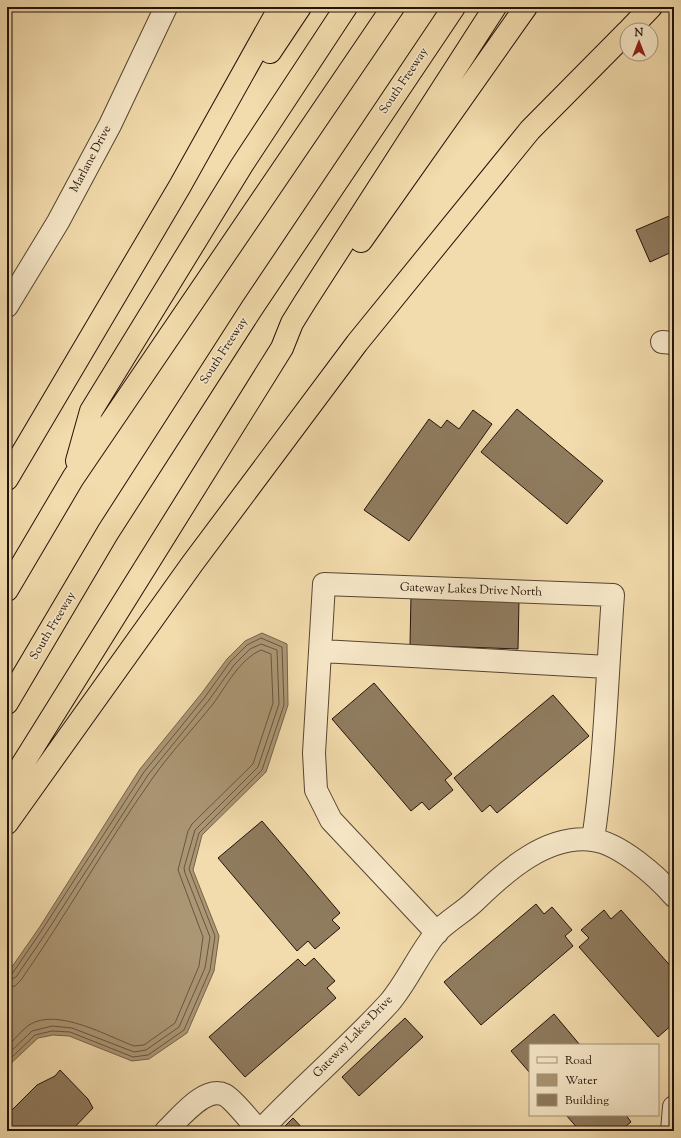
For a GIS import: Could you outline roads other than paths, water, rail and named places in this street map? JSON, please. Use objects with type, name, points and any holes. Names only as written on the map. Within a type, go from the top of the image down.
[{"type":"highway","points":[[7,479],[180,186],[280,7]]},
{"type":"highway","points":[[180,186],[300,7]]},
{"type":"highway","points":[[72,478],[91,411],[242,165],[346,7]]},
{"type":"highway","points":[[7,590],[72,478],[393,7]]},
{"type":"highway","name":"South Freeway","points":[[7,702],[108,532],[239,328],[454,7]]},
{"type":"highway","points":[[7,789],[282,348],[292,323],[305,302],[496,7]]},
{"type":"highway","points":[[282,348],[300,329],[526,7]]},
{"type":"highway","points":[[637,22],[652,7]]},
{"type":"highway","points":[[7,823],[192,564],[356,343],[530,130],[619,40]]},
{"type":"street","name":"Marlane Drive","points":[[7,306],[58,222],[91,160],[166,7]]},
{"type":"street","name":"Gateway Lakes Drive North","points":[[437,933],[331,820],[316,790],[314,753],[322,651],[324,584],[613,595],[606,716],[593,840]]},
{"type":"street","points":[[322,651],[608,667]]},
{"type":"street","name":"Gateway Lakes Drive","points":[[259,1131],[289,1100],[334,1060],[390,1002],[437,933],[465,910],[501,876],[530,856],[564,842],[593,840],[617,849],[638,864],[674,896]]},
{"type":"street","points":[[166,1131],[204,1095],[215,1092],[226,1095],[259,1131]]},
{"type":"street","points":[[672,1131],[674,1107]]},
{"type":"water","points":[[262,633],[287,644],[288,705],[266,772],[202,835],[193,870],[219,936],[214,971],[187,1033],[149,1059],[132,1061],[69,1036],[53,1035],[38,1038],[7,1067],[7,974],[39,928],[140,769],[201,694],[227,659],[245,641]]}]
